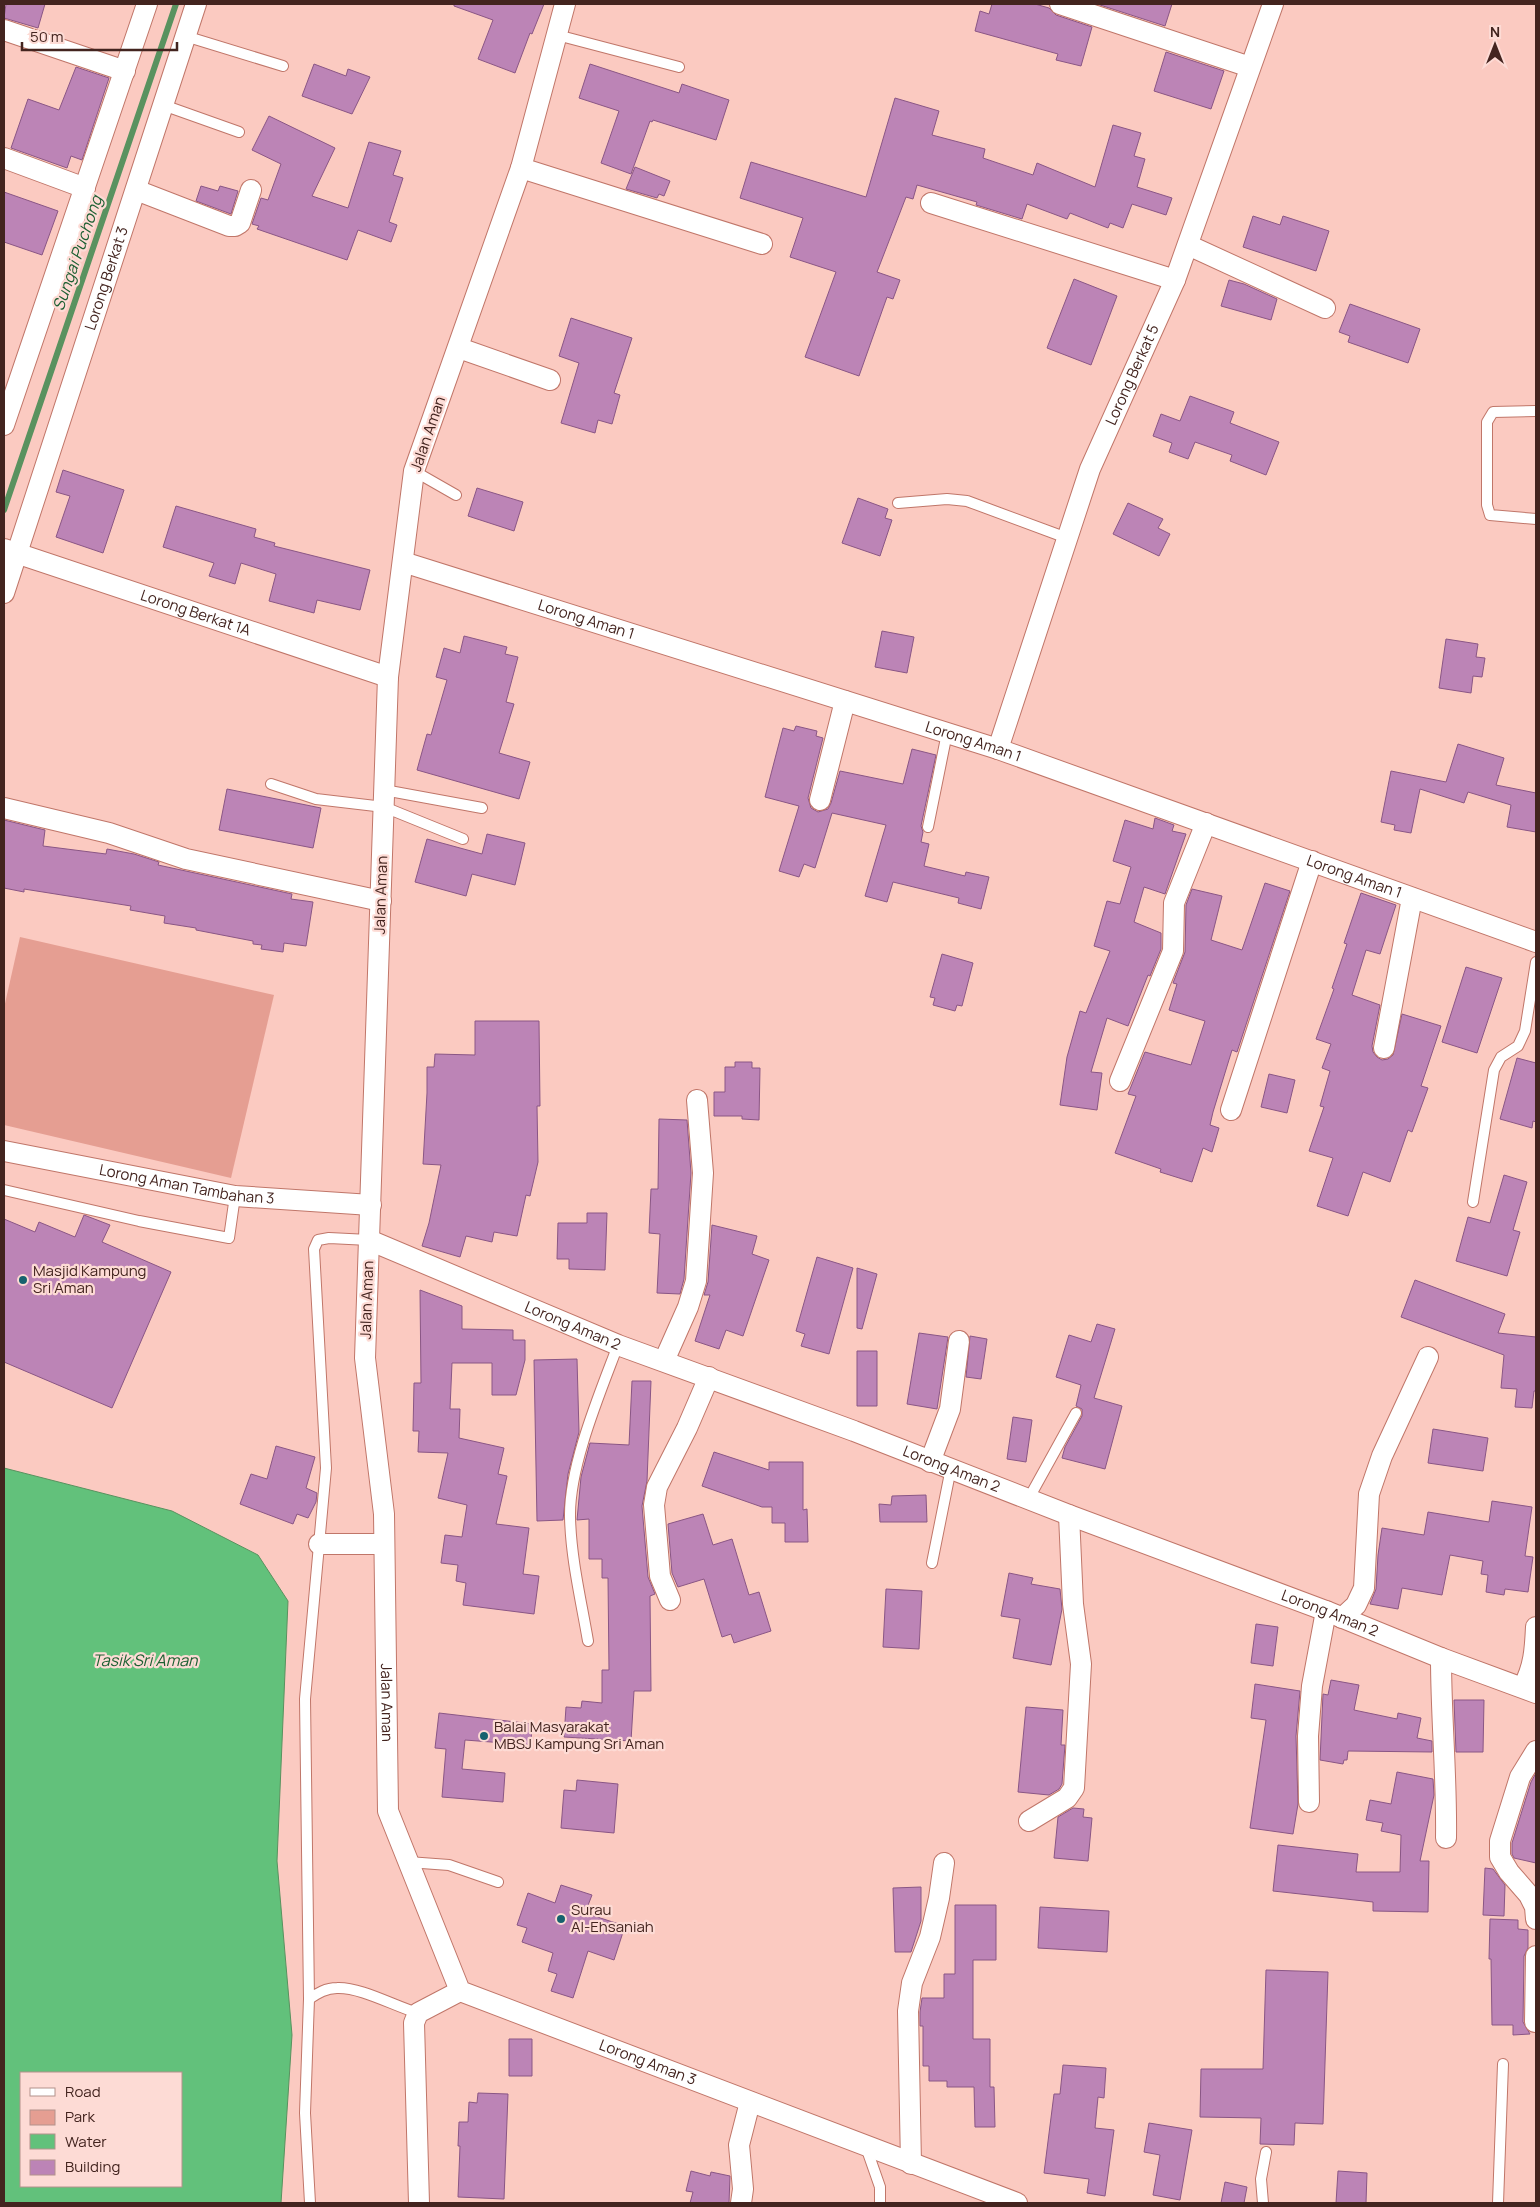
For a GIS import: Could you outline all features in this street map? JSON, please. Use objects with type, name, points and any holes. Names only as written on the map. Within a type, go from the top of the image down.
[{"type":"street","points":[[4,425],[147,4]]},
{"type":"street","name":"Lorong Berkat 3","points":[[4,593],[10,550],[136,190],[196,4]]},
{"type":"street","name":"Jalan Aman","points":[[408,1862],[388,1810],[384,1514],[365,1358],[388,677],[414,471],[521,168],[565,4]]},
{"type":"street","points":[[1060,4],[1250,67]]},
{"type":"street","name":"Lorong Berkat 5","points":[[998,749],[1090,469],[1175,280],[1273,4]]},
{"type":"street","points":[[4,30],[125,71]]},
{"type":"street","points":[[4,158],[85,188]]},
{"type":"street","points":[[521,168],[762,244]]},
{"type":"street","points":[[136,190],[229,226],[235,226],[240,222],[251,190]]},
{"type":"street","points":[[931,203],[1175,280]]},
{"type":"street","points":[[1188,245],[1324,308]]},
{"type":"street","points":[[459,348],[550,380]]},
{"type":"street","name":"Lorong Berkat 1A","points":[[10,550],[388,677]]},
{"type":"street","name":"Lorong Aman 1","points":[[403,562],[998,749],[1536,942]]},
{"type":"street","points":[[820,800],[845,701]]},
{"type":"street","points":[[4,808],[109,833],[186,859],[381,901]]},
{"type":"street","points":[[1120,1082],[1173,951],[1174,903],[1206,823]]},
{"type":"street","points":[[1231,1110],[1312,861]]},
{"type":"street","points":[[1384,1048],[1412,898]]},
{"type":"street","points":[[664,1361],[688,1307],[696,1281],[703,1173],[697,1100]]},
{"type":"street","name":"Lorong Aman Tambahan 3","points":[[4,1151],[235,1196],[371,1205]]},
{"type":"street","name":"Lorong Aman 2","points":[[369,1240],[618,1345],[930,1462],[951,1468],[1068,1515],[1334,1614],[1441,1658],[1530,1690]]},
{"type":"street","points":[[930,1462],[950,1409],[959,1341]]},
{"type":"street","points":[[1309,1802],[1308,1736],[1311,1694],[1334,1614],[1356,1606],[1364,1588],[1369,1494],[1382,1456],[1428,1357]]},
{"type":"street","points":[[670,1600],[660,1576],[654,1505],[657,1487],[687,1428],[709,1378]]},
{"type":"street","points":[[1029,1822],[1067,1798],[1074,1788],[1081,1664],[1073,1604],[1068,1515]]},
{"type":"street","points":[[319,1544],[384,1544]]},
{"type":"street","points":[[1530,1690],[1536,1627]]},
{"type":"street","points":[[1441,1658],[1441,1700],[1447,1788],[1446,1838]]},
{"type":"street","points":[[1536,1750],[1520,1777],[1500,1841],[1500,1857],[1509,1872],[1529,1895],[1535,1907],[1536,1919]]},
{"type":"street","points":[[408,1862],[460,1991],[418,2013],[414,2024],[419,2203]]},
{"type":"street","points":[[912,2164],[908,2011],[912,1983],[930,1937],[939,1898],[944,1863]]},
{"type":"street","points":[[1535,2022],[1536,1956]]},
{"type":"street","name":"Lorong Aman 3","points":[[460,1991],[1017,2203]]},
{"type":"street","points":[[741,2203],[744,2189],[739,2145],[750,2102]]},
{"type":"lane","points":[[557,34],[678,67]]},
{"type":"lane","points":[[185,36],[283,66]]},
{"type":"lane","points":[[163,105],[239,132]]},
{"type":"lane","points":[[1536,411],[1493,412],[1487,422],[1487,505],[1490,516],[1536,519]]},
{"type":"lane","points":[[414,471],[456,495]]},
{"type":"lane","points":[[898,503],[947,499],[967,502],[1067,538]]},
{"type":"lane","points":[[928,826],[947,733]]},
{"type":"lane","points":[[271,784],[316,799],[384,799],[482,808]]},
{"type":"lane","points":[[384,799],[463,839]]},
{"type":"lane","points":[[1473,1202],[1494,1070],[1501,1057],[1518,1046],[1525,1031],[1536,962]]},
{"type":"lane","points":[[4,1190],[139,1221],[229,1238],[235,1196]]},
{"type":"lane","points":[[310,2203],[305,2113],[309,1999],[305,1699],[326,1468],[314,1249],[318,1240],[329,1238],[369,1240]]},
{"type":"lane","points":[[588,1641],[574,1558],[570,1516],[575,1479],[585,1435],[618,1345]]},
{"type":"lane","points":[[1029,1498],[1076,1413]]},
{"type":"lane","points":[[932,1563],[951,1468]]},
{"type":"lane","points":[[408,1862],[449,1864],[498,1882]]},
{"type":"lane","points":[[309,1999],[320,1991],[338,1988],[359,1991],[418,2013]]},
{"type":"lane","points":[[1498,2203],[1503,2064]]},
{"type":"lane","points":[[866,2147],[880,2186],[880,2203]]},
{"type":"lane","points":[[1263,2203],[1261,2179],[1266,2152]]},
{"type":"green space","points":[[20,937],[274,995],[231,1178],[4,1125],[4,1008]]},
{"type":"water","name":"Tasik Sri Aman","points":[[4,1468],[172,1511],[258,1555],[288,1601],[277,1861],[292,2035],[281,2203],[4,2203]]},
{"type":"building","points":[[6,4],[45,4],[38,28],[4,18]]},
{"type":"building","points":[[454,4],[544,4],[532,34],[530,33],[515,73],[478,59],[493,20],[454,6]]},
{"type":"building","points":[[992,4],[1035,4],[1049,8],[1056,15],[1092,27],[1081,66],[1056,60],[1058,54],[975,31],[980,11],[989,14]]},
{"type":"building","points":[[1097,4],[1172,4],[1165,26]]},
{"type":"building","points":[[1166,52],[1224,71],[1211,109],[1154,91]]},
{"type":"building","points":[[314,64],[346,76],[348,69],[370,77],[352,114],[302,96]]},
{"type":"building","points":[[590,64],[679,93],[682,84],[729,100],[716,140],[653,120],[652,122],[650,121],[631,174],[601,163],[619,111],[579,98]]},
{"type":"building","points":[[76,67],[109,78],[82,160],[71,156],[67,168],[11,148],[28,99],[59,110]]},
{"type":"building","points":[[895,98],[939,111],[932,135],[985,149],[983,158],[1033,175],[1037,163],[1095,187],[1113,125],[1141,133],[1134,156],[1145,159],[1137,187],[1172,198],[1166,215],[1132,204],[1123,228],[1110,223],[1108,228],[1070,213],[1067,219],[1027,204],[1022,219],[976,205],[977,202],[917,185],[913,199],[906,197],[877,272],[900,280],[893,299],[887,297],[859,376],[805,357],[836,272],[790,257],[803,218],[740,198],[751,162],[866,197]]},
{"type":"building","points":[[269,116],[335,148],[312,196],[348,208],[369,142],[401,151],[393,175],[403,178],[389,222],[397,225],[391,242],[358,230],[347,260],[257,229],[259,226],[252,224],[261,198],[268,200],[281,164],[252,150]]},
{"type":"building","points":[[635,167],[670,181],[664,196],[659,194],[657,198],[626,189]]},
{"type":"building","points":[[201,186],[218,191],[220,186],[238,191],[231,214],[196,201]]},
{"type":"building","points":[[4,192],[58,211],[42,255],[4,242]]},
{"type":"building","points":[[1253,216],[1280,225],[1283,216],[1329,231],[1316,271],[1243,247]]},
{"type":"building","points":[[1074,279],[1117,296],[1091,365],[1047,348]]},
{"type":"building","points":[[1229,280],[1244,284],[1277,299],[1271,320],[1221,306]]},
{"type":"building","points":[[1350,304],[1420,329],[1408,363],[1348,342],[1350,336],[1339,332]]},
{"type":"building","points":[[571,318],[632,338],[614,393],[620,395],[612,424],[598,420],[595,433],[561,423],[579,363],[559,356]]},
{"type":"building","points":[[1190,396],[1234,412],[1230,423],[1279,442],[1266,475],[1230,461],[1232,455],[1195,442],[1188,459],[1169,452],[1172,443],[1153,436],[1161,414],[1180,421]]},
{"type":"building","points":[[63,470],[124,490],[103,553],[56,537],[70,496],[56,492]]},
{"type":"building","points":[[477,488],[523,502],[514,531],[468,516]]},
{"type":"building","points":[[858,498],[888,509],[885,518],[892,520],[880,556],[842,543]]},
{"type":"building","points":[[1128,503],[1163,519],[1158,528],[1170,534],[1159,556],[1113,534]]},
{"type":"building","points":[[176,506],[256,529],[254,537],[275,543],[274,546],[370,570],[360,610],[317,600],[314,613],[269,601],[276,574],[241,563],[235,584],[209,576],[214,563],[163,547]]},
{"type":"building","points":[[882,631],[914,637],[907,673],[875,667]]},
{"type":"building","points":[[464,636],[507,647],[505,654],[518,657],[506,702],[514,704],[499,753],[530,762],[519,799],[417,770],[427,734],[431,735],[447,680],[436,677],[444,648],[460,653]]},
{"type":"building","points":[[1446,639],[1478,644],[1476,657],[1485,658],[1482,677],[1473,676],[1471,693],[1439,688]]},
{"type":"building","points":[[796,726],[817,731],[816,736],[823,738],[808,798],[811,808],[818,812],[828,809],[840,771],[903,784],[912,749],[936,755],[921,826],[923,832],[921,842],[929,844],[924,866],[965,876],[966,872],[989,877],[981,909],[958,903],[959,898],[893,882],[887,902],[865,896],[886,825],[832,813],[815,868],[804,864],[799,877],[779,871],[799,806],[765,797],[783,728],[794,731]]},
{"type":"building","points":[[1458,744],[1504,758],[1496,785],[1536,793],[1536,832],[1507,827],[1511,805],[1468,792],[1464,803],[1420,789],[1411,833],[1394,830],[1395,825],[1381,822],[1391,771],[1446,782]]},
{"type":"building","points":[[227,789],[321,808],[313,848],[219,830]]},
{"type":"building","points":[[1155,818],[1174,825],[1172,831],[1186,834],[1165,894],[1144,887],[1134,922],[1161,933],[1161,949],[1150,976],[1148,975],[1128,1026],[1107,1018],[1091,1072],[1102,1073],[1097,1110],[1060,1105],[1067,1057],[1080,1011],[1086,1013],[1110,951],[1094,946],[1107,901],[1120,904],[1131,867],[1113,861],[1125,820],[1153,829]]},
{"type":"building","points":[[4,820],[45,830],[43,846],[106,854],[107,849],[134,854],[159,862],[158,865],[292,894],[291,899],[313,902],[306,946],[284,943],[283,952],[261,949],[262,945],[253,944],[253,941],[164,923],[165,916],[130,910],[131,906],[24,889],[24,892],[4,888]]},
{"type":"building","points":[[487,834],[525,843],[515,885],[472,874],[466,896],[415,882],[427,839],[482,854]]},
{"type":"building","points":[[1265,883],[1290,891],[1237,1052],[1232,1050],[1213,1112],[1210,1125],[1219,1128],[1212,1152],[1203,1148],[1192,1182],[1160,1172],[1161,1169],[1115,1153],[1136,1096],[1128,1094],[1145,1052],[1191,1065],[1205,1021],[1169,1010],[1177,984],[1173,983],[1185,952],[1186,905],[1192,889],[1222,896],[1211,940],[1242,950]]},
{"type":"building","points":[[1361,893],[1396,905],[1380,954],[1366,950],[1352,995],[1380,1005],[1372,1046],[1373,1052],[1382,1060],[1388,1059],[1393,1055],[1402,1014],[1441,1026],[1421,1086],[1428,1088],[1412,1132],[1408,1130],[1390,1182],[1363,1172],[1348,1216],[1317,1206],[1333,1158],[1309,1151],[1324,1107],[1320,1106],[1330,1071],[1322,1068],[1331,1044],[1316,1039],[1334,989],[1332,988],[1347,944],[1344,943]]},
{"type":"building","points":[[942,954],[973,963],[962,1006],[957,1005],[955,1011],[933,1005],[935,998],[930,997]]},
{"type":"building","points":[[1466,967],[1502,978],[1477,1053],[1442,1042]]},
{"type":"building","points":[[475,1021],[539,1021],[540,1106],[537,1106],[538,1162],[530,1196],[526,1195],[517,1236],[494,1232],[492,1242],[466,1236],[460,1257],[422,1246],[429,1223],[441,1165],[423,1164],[427,1067],[434,1067],[435,1054],[475,1055]]},
{"type":"building","points":[[1517,1058],[1536,1063],[1536,1122],[1533,1121],[1532,1128],[1500,1119]]},
{"type":"building","points":[[735,1062],[752,1062],[752,1068],[760,1068],[759,1120],[742,1119],[742,1116],[714,1116],[714,1092],[725,1092],[725,1067],[735,1067]]},
{"type":"building","points":[[1269,1074],[1295,1080],[1287,1113],[1261,1107]]},
{"type":"building","points":[[659,1119],[687,1120],[691,1173],[684,1279],[680,1294],[657,1293],[660,1234],[649,1233],[651,1189],[658,1189]]},
{"type":"building","points":[[1504,1175],[1527,1182],[1513,1230],[1520,1232],[1507,1276],[1456,1261],[1468,1217],[1490,1223]]},
{"type":"building","points":[[587,1213],[607,1213],[605,1270],[569,1269],[569,1259],[557,1259],[558,1223],[587,1223]]},
{"type":"building","points":[[84,1215],[110,1225],[102,1242],[171,1272],[112,1408],[4,1362],[4,1219],[35,1232],[39,1222],[75,1237]]},
{"type":"building","points":[[712,1225],[757,1236],[752,1254],[769,1260],[743,1336],[726,1330],[719,1349],[695,1341],[710,1295],[704,1295],[708,1282]]},
{"type":"building","points":[[817,1257],[853,1268],[829,1354],[801,1346],[805,1334],[796,1331]]},
{"type":"building","points":[[857,1268],[877,1274],[862,1329],[857,1328]]},
{"type":"building","points":[[1415,1280],[1505,1314],[1498,1333],[1536,1337],[1536,1391],[1534,1391],[1532,1408],[1515,1407],[1517,1389],[1501,1388],[1504,1355],[1401,1317]]},
{"type":"building","points":[[420,1290],[462,1306],[462,1329],[513,1330],[513,1340],[525,1340],[525,1360],[516,1395],[492,1395],[492,1363],[452,1363],[450,1409],[460,1409],[459,1438],[504,1448],[498,1474],[507,1476],[496,1524],[529,1528],[523,1574],[539,1576],[534,1614],[463,1605],[466,1583],[456,1581],[458,1565],[441,1563],[445,1535],[462,1537],[467,1505],[438,1498],[448,1453],[418,1452],[419,1431],[413,1431],[414,1383],[421,1383]]},
{"type":"building","points":[[1097,1324],[1115,1329],[1094,1398],[1122,1406],[1105,1469],[1062,1458],[1065,1447],[1082,1416],[1082,1409],[1076,1406],[1081,1385],[1056,1377],[1069,1335],[1091,1342]]},
{"type":"building","points":[[919,1333],[948,1337],[937,1409],[907,1404]]},
{"type":"building","points":[[970,1336],[987,1339],[981,1379],[966,1377]]},
{"type":"building","points":[[857,1351],[877,1351],[877,1406],[857,1406]]},
{"type":"building","points":[[577,1359],[579,1432],[568,1474],[563,1520],[537,1521],[534,1360]]},
{"type":"building","points":[[632,1381],[651,1381],[647,1481],[642,1506],[648,1577],[655,1594],[650,1596],[651,1691],[634,1691],[631,1741],[564,1737],[566,1707],[581,1708],[582,1701],[602,1703],[602,1670],[609,1670],[608,1578],[602,1578],[602,1559],[589,1559],[589,1519],[577,1520],[581,1477],[590,1443],[629,1445]]},
{"type":"building","points":[[1013,1417],[1032,1420],[1026,1462],[1007,1459]]},
{"type":"building","points":[[1433,1429],[1488,1438],[1483,1471],[1428,1463]]},
{"type":"building","points":[[276,1446],[315,1457],[306,1488],[317,1493],[316,1502],[308,1518],[297,1514],[293,1524],[240,1504],[251,1474],[267,1479]]},
{"type":"building","points":[[714,1452],[769,1470],[769,1462],[803,1462],[803,1510],[807,1509],[808,1542],[785,1542],[785,1523],[772,1523],[772,1507],[762,1507],[702,1486]]},
{"type":"building","points":[[926,1495],[927,1522],[880,1522],[879,1504],[891,1505],[892,1496]]},
{"type":"building","points":[[1492,1501],[1532,1507],[1525,1556],[1533,1557],[1528,1592],[1505,1589],[1504,1595],[1486,1592],[1488,1575],[1481,1574],[1483,1561],[1450,1555],[1442,1595],[1402,1588],[1398,1609],[1370,1604],[1376,1589],[1382,1528],[1424,1535],[1428,1512],[1489,1522]]},
{"type":"building","points":[[703,1514],[713,1545],[732,1539],[749,1595],[759,1592],[771,1631],[734,1643],[731,1634],[722,1637],[704,1579],[678,1587],[672,1573],[668,1524]]},
{"type":"building","points":[[1009,1573],[1033,1578],[1031,1584],[1060,1589],[1062,1609],[1051,1665],[1013,1658],[1020,1619],[1001,1616]]},
{"type":"building","points":[[886,1589],[922,1591],[919,1649],[883,1647]]},
{"type":"building","points":[[1256,1624],[1278,1627],[1273,1666],[1251,1663]]},
{"type":"building","points":[[1331,1680],[1359,1685],[1354,1710],[1397,1719],[1398,1713],[1421,1718],[1417,1738],[1432,1741],[1432,1752],[1348,1751],[1347,1760],[1344,1760],[1343,1764],[1320,1760],[1323,1694],[1328,1695]]},
{"type":"building","points":[[1255,1684],[1300,1691],[1296,1736],[1298,1804],[1293,1834],[1250,1828],[1266,1720],[1251,1718]]},
{"type":"building","points":[[1454,1700],[1484,1700],[1483,1752],[1456,1752]]},
{"type":"building","points":[[1026,1707],[1063,1710],[1061,1745],[1065,1745],[1062,1784],[1059,1789],[1049,1795],[1018,1792]]},
{"type":"building","points":[[439,1713],[533,1724],[530,1745],[465,1740],[462,1769],[505,1773],[503,1802],[442,1797],[446,1749],[435,1748]]},
{"type":"building","points":[[1397,1772],[1433,1779],[1434,1795],[1420,1861],[1429,1861],[1428,1912],[1373,1911],[1373,1902],[1273,1891],[1278,1845],[1358,1854],[1356,1872],[1400,1872],[1401,1835],[1381,1831],[1383,1823],[1366,1820],[1370,1800],[1391,1804]]},
{"type":"building","points":[[1536,1773],[1536,1863],[1514,1858],[1512,1843],[1531,1782]]},
{"type":"building","points":[[577,1780],[618,1784],[614,1833],[561,1828],[564,1790],[576,1791]]},
{"type":"building","points":[[1073,1808],[1084,1809],[1083,1817],[1092,1818],[1088,1861],[1054,1858],[1058,1817]]},
{"type":"building","points":[[1485,1868],[1493,1869],[1505,1885],[1504,1916],[1483,1915]]},
{"type":"building","name":"Surau Al-Ehsaniah","points":[[561,1885],[592,1895],[585,1913],[625,1926],[614,1960],[588,1951],[573,1998],[551,1991],[557,1974],[548,1971],[553,1953],[522,1942],[527,1928],[517,1925],[528,1893],[555,1903]]},
{"type":"building","points":[[921,1887],[921,1921],[911,1952],[895,1952],[893,1888]]},
{"type":"building","points":[[955,1905],[996,1905],[996,1960],[973,1960],[973,2039],[990,2039],[990,2087],[994,2087],[995,2127],[975,2127],[974,2087],[947,2087],[947,2081],[929,2081],[929,2066],[923,2066],[923,2026],[920,2026],[922,1998],[944,1998],[944,1974],[955,1974]]},
{"type":"building","points":[[1040,1907],[1109,1911],[1107,1952],[1038,1948]]},
{"type":"building","points":[[1490,1919],[1518,1920],[1518,1929],[1528,1930],[1528,1948],[1524,1956],[1523,2022],[1530,2034],[1513,2035],[1513,2025],[1492,2025],[1491,1959],[1489,1959]]},
{"type":"building","points":[[1266,1970],[1328,1972],[1323,2124],[1295,2123],[1294,2145],[1260,2144],[1261,2118],[1200,2117],[1201,2069],[1263,2069]]},
{"type":"building","points":[[509,2039],[532,2039],[532,2076],[509,2076]]},
{"type":"building","points":[[1063,2065],[1106,2068],[1104,2098],[1098,2097],[1095,2128],[1114,2130],[1105,2196],[1087,2193],[1089,2179],[1044,2173],[1054,2094],[1060,2094]]},
{"type":"building","points":[[478,2093],[508,2094],[504,2199],[458,2197],[459,2122],[468,2122],[469,2102],[477,2103]]},
{"type":"building","points":[[1149,2123],[1192,2130],[1180,2200],[1153,2195],[1160,2155],[1144,2152]]},
{"type":"building","points":[[691,2171],[710,2176],[711,2172],[730,2176],[729,2203],[690,2203],[693,2192],[686,2191]]},
{"type":"building","points":[[1338,2171],[1367,2173],[1366,2203],[1336,2203]]},
{"type":"building","points":[[1225,2182],[1247,2187],[1244,2203],[1221,2203]]},
{"type":"waterway","name":"Sungai Puchong","points":[[4,510],[176,4]]},
{"type":"place","name":"Masjid Kampung Sri Aman","points":[[23,1280]]},
{"type":"place","name":"Balai Masyarakat MBSJ Kampung Sri Aman","points":[[484,1736]]},
{"type":"place","name":"Surau Al-Ehsaniah","points":[[561,1919]]}]
